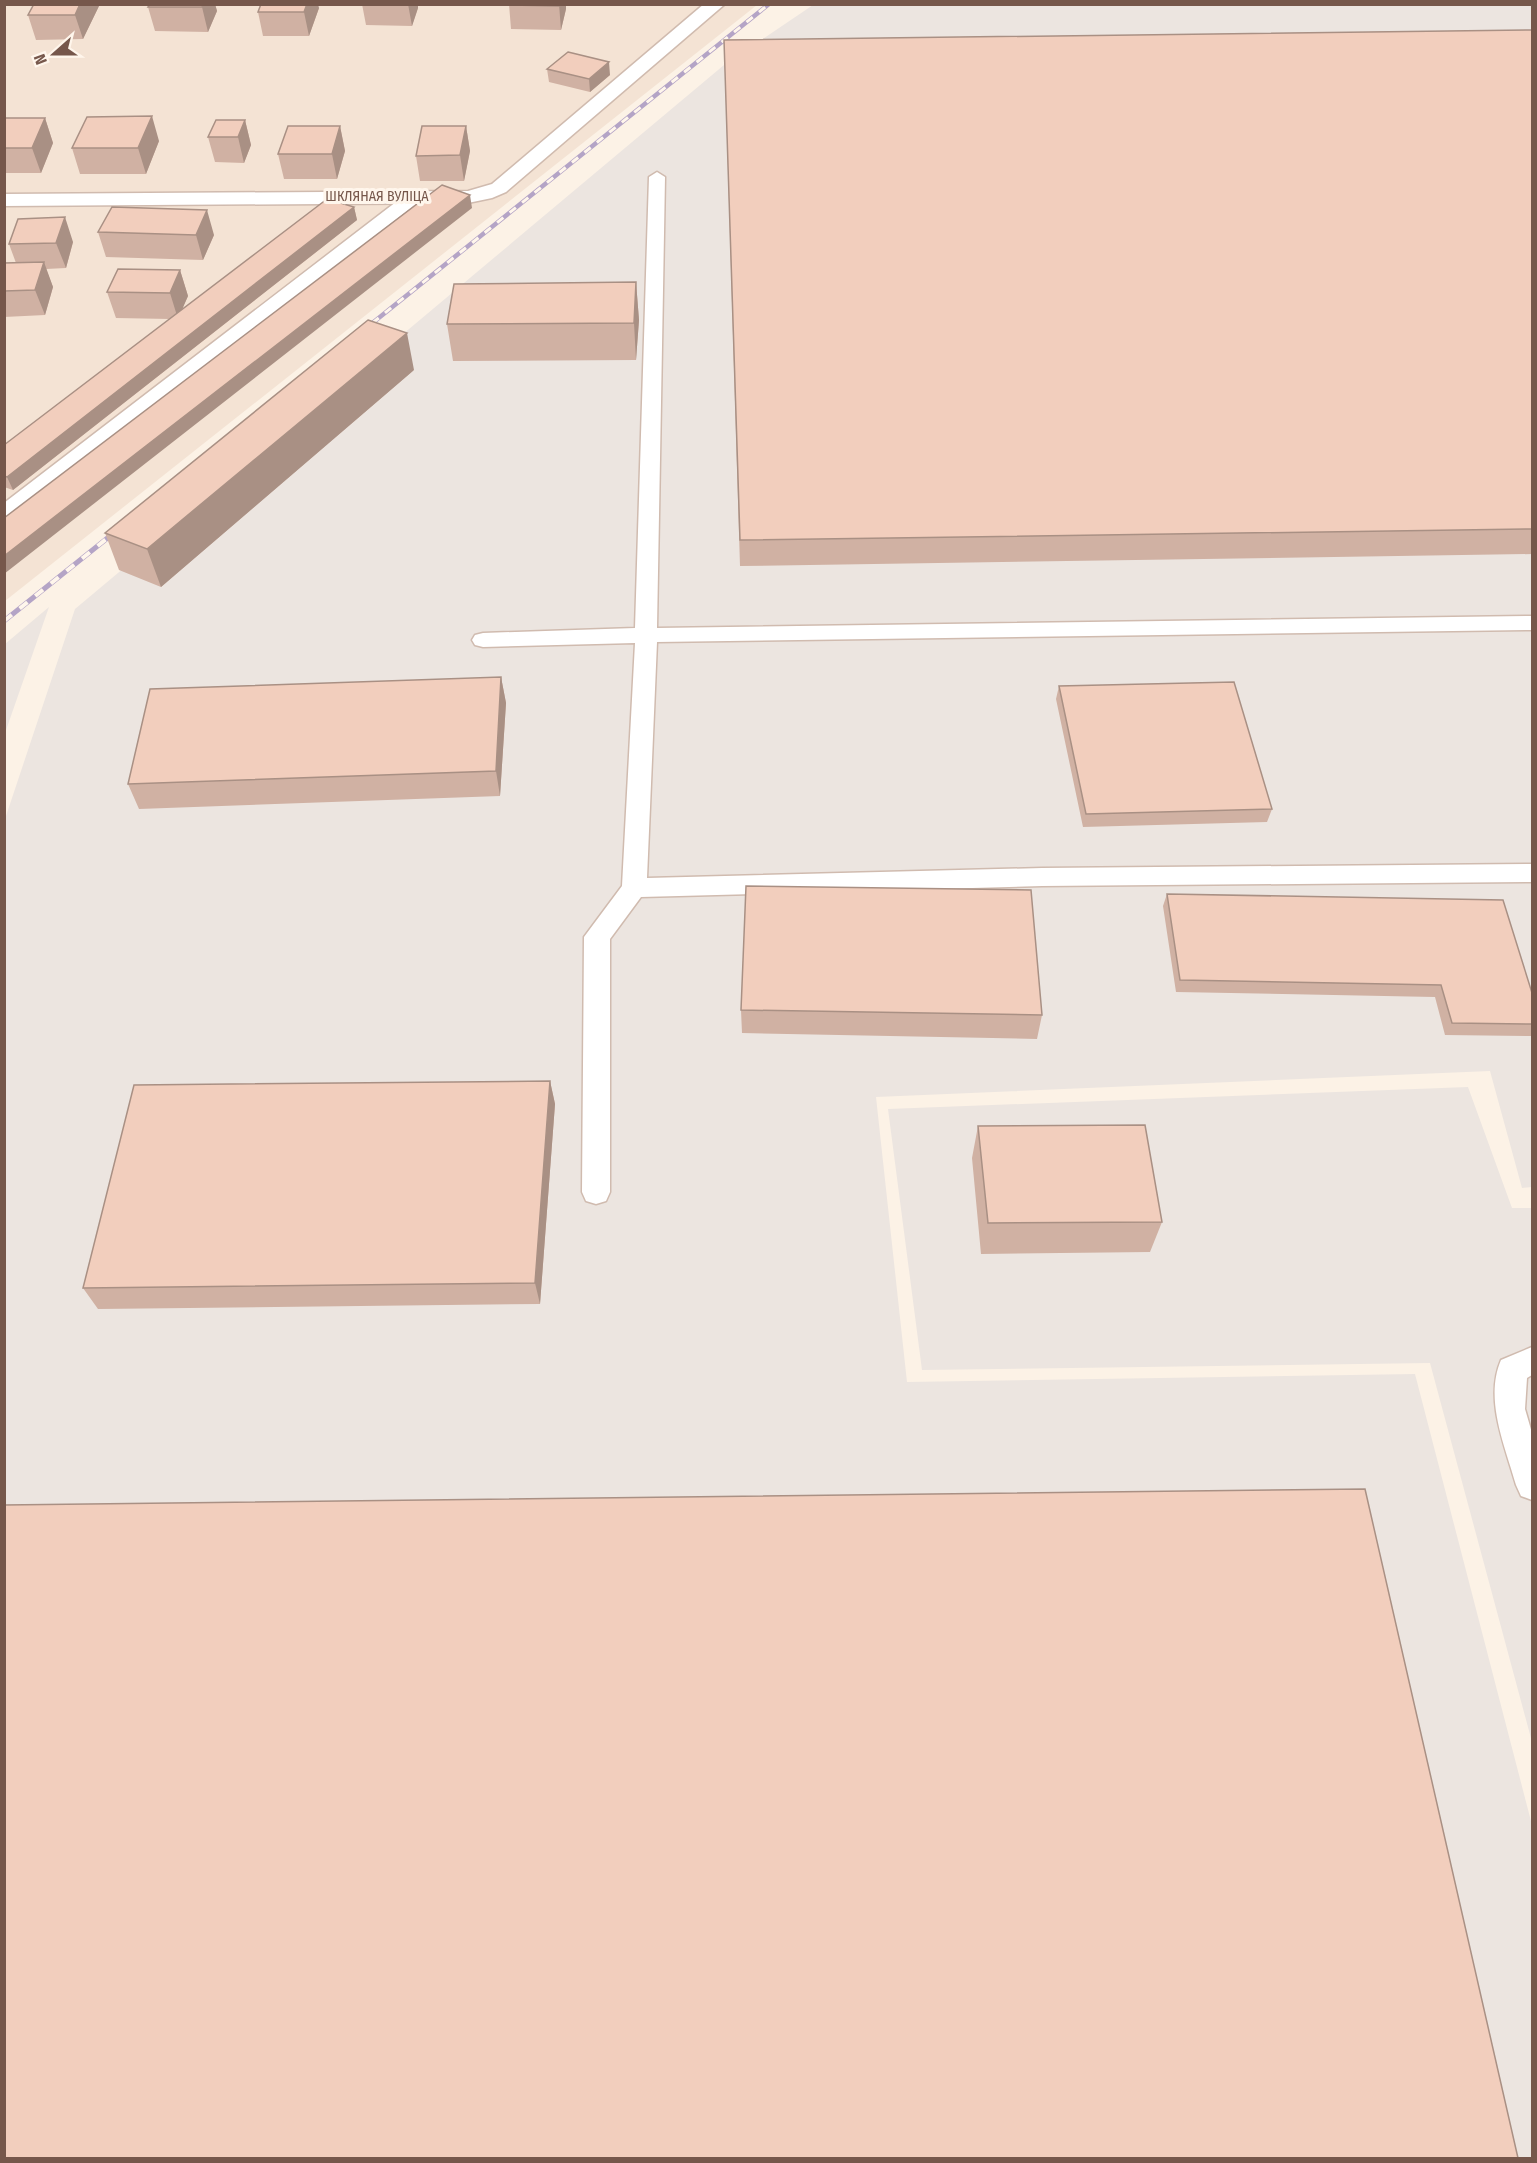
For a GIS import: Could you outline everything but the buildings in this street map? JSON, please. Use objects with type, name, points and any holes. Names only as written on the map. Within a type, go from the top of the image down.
[{"type":"street","name":"ШКЛЯНАЯ ВУЛІЦА","points":[[4,200],[468,197],[485,194],[499,188],[716,4]]},
{"type":"lane","points":[[596,1192],[597,937],[634,888],[646,635],[657,177]]},
{"type":"lane","points":[[4,513],[415,196]]},
{"type":"lane","points":[[483,640],[646,635],[1533,623]]},
{"type":"lane","points":[[634,888],[1042,877],[1533,873]]},
{"type":"lane","points":[[1533,1361],[1512,1370],[1510,1409],[1533,1485]]},
{"type":"shaded area","points":[[5,5],[757,5],[5,601]]},
{"type":"shaded area","points":[[813,5],[1532,5],[1532,1187],[1522,1188],[1490,1071],[876,1097],[907,1382],[1415,1374],[1532,1825],[1532,2158],[5,2158],[4,822],[75,609],[724,65]]},
{"type":"shaded area","points":[[49,607],[5,733],[5,644]]},
{"type":"shaded area","points":[[1468,1087],[1512,1208],[1532,1208],[1532,1742],[1430,1363],[922,1370],[888,1109]]},
{"type":"railway","points":[[360,333],[769,4]]},
{"type":"railway","points":[[4,621],[120,528]]}]
